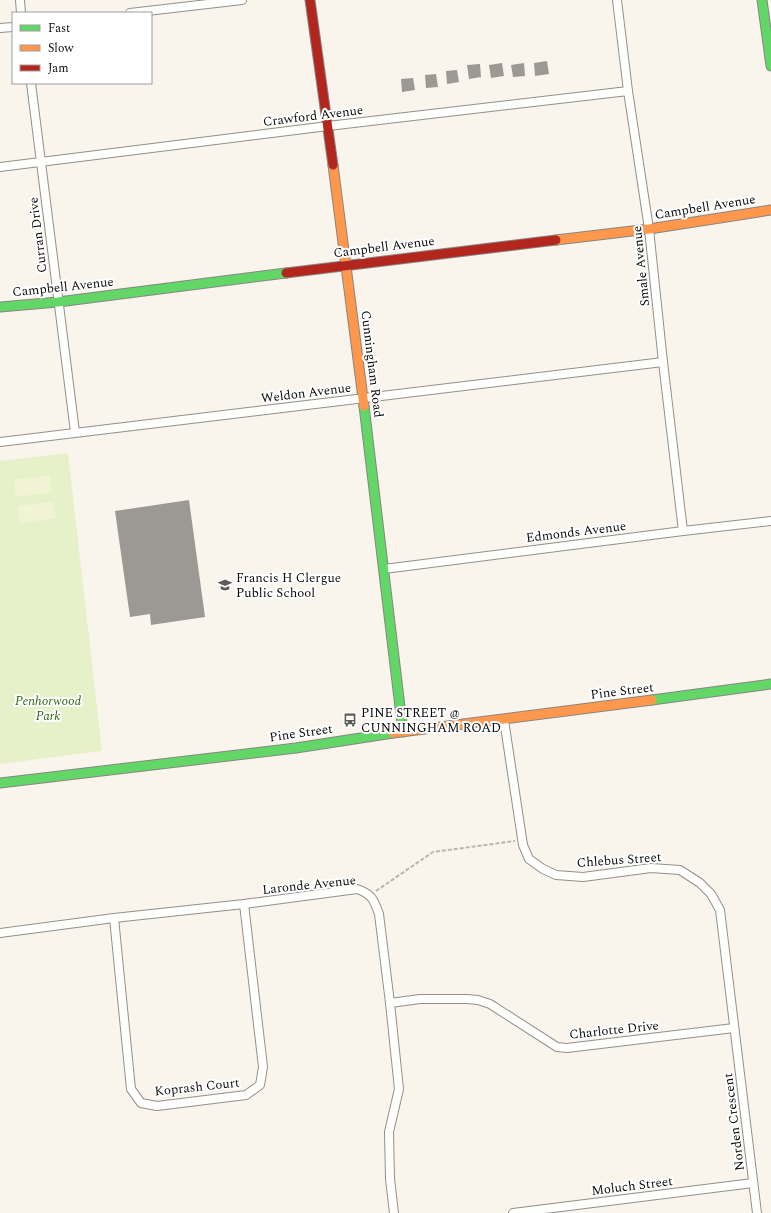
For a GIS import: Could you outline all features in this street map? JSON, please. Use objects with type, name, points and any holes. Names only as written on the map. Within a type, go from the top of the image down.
[{"type":"street","points":[[20,0],[21,12]]},
{"type":"street","points":[[134,12],[168,4],[242,0]]},
{"type":"street","name":"Cunningham Road","points":[[310,0],[364,398],[402,732]]},
{"type":"street","name":"Smale Avenue","points":[[617,0],[628,91],[649,229],[663,362],[684,531]]},
{"type":"street","points":[[762,0],[771,66]]},
{"type":"street","points":[[0,28],[12,27]]},
{"type":"street","name":"Curran Drive","points":[[31,84],[42,162],[58,302],[76,432]]},
{"type":"street","name":"Crawford Avenue","points":[[0,167],[328,126],[628,91]]},
{"type":"street","name":"Campbell Avenue","points":[[0,307],[58,302],[346,265],[649,229],[771,210]]},
{"type":"street","name":"Weldon Avenue","points":[[0,442],[663,362]]},
{"type":"street","name":"Edmonds Avenue","points":[[384,569],[771,521]]},
{"type":"street","name":"Pine Street","points":[[0,783],[296,748],[402,732],[504,720],[771,684]]},
{"type":"street","name":"Chlebus Street","points":[[504,720],[522,840],[529,859],[543,869],[556,875],[583,877],[651,868],[680,870],[700,883],[711,894],[720,910],[734,1028]]},
{"type":"street","name":"Laronde Avenue","points":[[0,933],[357,889],[371,895],[379,914],[390,1003],[398,1089],[389,1132],[390,1179],[394,1213]]},
{"type":"street","name":"Koprash Court","points":[[114,918],[131,1089],[141,1103],[157,1106],[246,1095],[260,1085],[263,1067],[244,904]]},
{"type":"street","name":"Charlotte Drive","points":[[390,1003],[420,999],[478,1000],[490,1004],[557,1047],[567,1048],[734,1028]]},
{"type":"street","name":"Norden Crescent","points":[[734,1028],[757,1213]]},
{"type":"street","name":"Moluch Street","points":[[514,1213],[753,1183]]},
{"type":"path","points":[[371,895],[433,852],[522,840]]},
{"type":"green space","name":"Penhorwood Park","points":[[68,453],[102,751],[0,764],[0,461]]},
{"type":"green space","points":[[50,475],[52,492],[16,497],[14,480]]},
{"type":"green space","points":[[53,502],[56,518],[20,523],[18,506]]},
{"type":"building","points":[[547,61],[549,74],[535,76],[534,63]]},
{"type":"building","points":[[502,63],[504,76],[491,78],[489,65]]},
{"type":"building","points":[[524,63],[525,76],[513,77],[511,65]]},
{"type":"building","points":[[480,64],[481,77],[469,79],[467,65]]},
{"type":"building","points":[[457,70],[459,82],[447,84],[446,71]]},
{"type":"building","points":[[436,74],[438,87],[426,88],[425,75]]},
{"type":"building","points":[[413,78],[415,90],[402,92],[401,79]]},
{"type":"building","points":[[189,500],[205,617],[151,625],[150,614],[130,617],[115,511]]},
{"type":"traffic: fast","points":[[762,0],[771,66]]},
{"type":"traffic: fast","points":[[0,307],[58,302],[286,273]]},
{"type":"traffic: fast","points":[[364,406],[403,732]]},
{"type":"traffic: fast","points":[[652,700],[771,684]]},
{"type":"traffic: fast","points":[[0,783],[296,748],[393,733]]},
{"type":"traffic: slow","points":[[333,165],[364,406]]},
{"type":"traffic: slow","points":[[556,240],[649,229],[771,210]]},
{"type":"traffic: slow","points":[[393,733],[652,700]]},
{"type":"traffic: jam","points":[[310,0],[333,165]]},
{"type":"traffic: jam","points":[[286,273],[556,240]]},
{"type":"place","name":"Francis H Clergue Public School","points":[[225,585]]},
{"type":"place","name":"PINE STREET @ CUNNINGHAM ROAD","points":[[350,720]]}]
